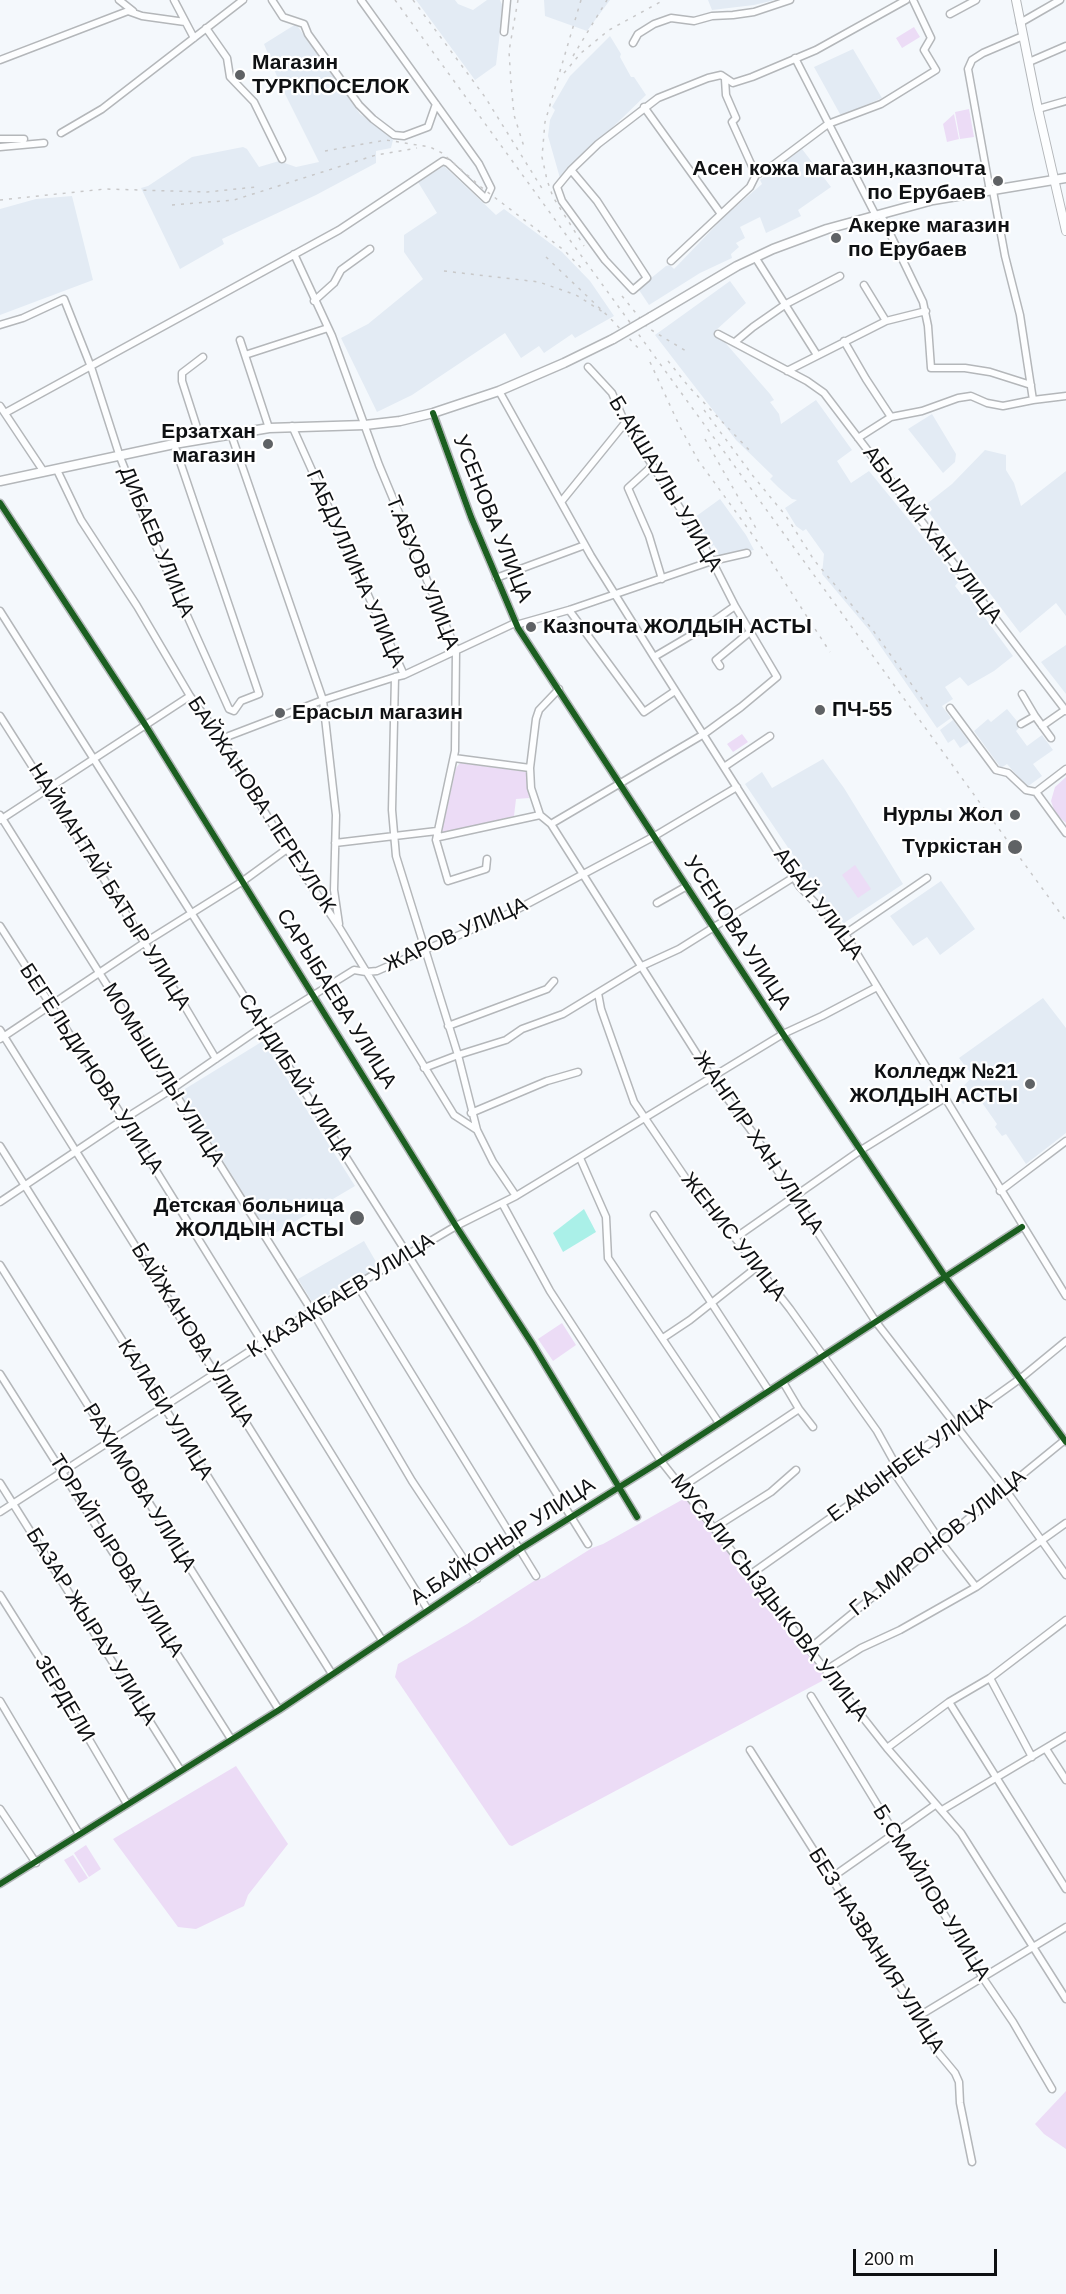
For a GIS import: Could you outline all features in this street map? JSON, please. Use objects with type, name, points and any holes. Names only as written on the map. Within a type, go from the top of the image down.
[{"type":"main road","points":[[0,481],[174,444],[269,428],[365,425],[400,421],[433,413],[499,391],[564,363],[613,339],[737,266],[827,229],[933,201],[1066,178]]},
{"type":"street","points":[[119,0],[142,16],[185,22]]},
{"type":"street","points":[[174,0],[194,38]]},
{"type":"street","points":[[61,133],[102,109],[243,0]]},
{"type":"street","points":[[272,0],[283,16],[304,24],[308,34],[359,105],[394,135],[404,136],[428,127],[435,105]]},
{"type":"street","points":[[4,413],[339,230],[442,161],[448,163],[486,199],[491,192],[489,182],[479,164],[361,0]]},
{"type":"street","points":[[504,32],[507,0]]},
{"type":"street","points":[[633,42],[638,34],[654,24],[671,18],[694,21],[712,16],[754,12],[790,0]]},
{"type":"street","points":[[571,170],[597,201],[647,278],[633,290],[605,260],[562,201],[557,187],[571,170],[598,144],[658,98],[721,75],[733,83],[816,50],[906,0]]},
{"type":"street","points":[[671,261],[750,187],[756,175],[768,169],[828,124],[881,104],[936,70],[924,50],[932,38],[913,0]]},
{"type":"street","points":[[950,14],[976,0]]},
{"type":"street","points":[[1016,0],[1066,231]]},
{"type":"street","points":[[1020,23],[1060,0]]},
{"type":"street","points":[[0,60],[128,10],[133,11]]},
{"type":"street","points":[[206,28],[228,58],[230,77],[254,102],[282,159]]},
{"type":"street","points":[[1023,36],[983,52],[972,60],[968,69],[1005,256],[1020,318],[1033,400]]},
{"type":"street","points":[[1029,62],[1066,46]]},
{"type":"street","points":[[795,58],[828,124],[916,285],[926,311],[931,368],[965,368],[990,372],[1031,385]]},
{"type":"street","points":[[725,79],[726,95],[736,118],[732,122],[756,175]]},
{"type":"street","points":[[1038,109],[1066,101]]},
{"type":"street","points":[[644,107],[721,214]]},
{"type":"street","points":[[0,139],[24,138]]},
{"type":"street","points":[[0,147],[44,143]]},
{"type":"street","points":[[314,301],[334,283],[341,270],[370,249]]},
{"type":"street","points":[[294,254],[328,328],[365,425]]},
{"type":"street","points":[[755,257],[817,355]]},
{"type":"street","points":[[735,342],[786,304],[840,276]]},
{"type":"street","points":[[864,285],[886,321]]},
{"type":"street","name":"ДИБАЕВ УЛИЦА","points":[[0,325],[23,318],[64,299],[91,367],[120,457],[184,611],[228,709],[234,711],[242,701],[259,694],[174,444]]},
{"type":"street","points":[[787,371],[886,321],[926,311]]},
{"type":"street","points":[[245,355],[328,328]]},
{"type":"street","name":"АБЫЛАЙ ХАН УЛИЦА","points":[[718,334],[807,381],[824,393],[1066,710]]},
{"type":"street","points":[[240,340],[269,428]]},
{"type":"street","points":[[844,341],[891,417]]},
{"type":"street","points":[[201,440],[182,381],[182,373],[203,357]]},
{"type":"street","name":"Б.АКШАУЛЫ УЛИЦА","points":[[588,367],[612,393],[625,423],[712,561],[735,606],[777,677],[704,734]]},
{"type":"street","name":"АБАЙ УЛИЦА","points":[[499,391],[585,545],[675,691],[800,887],[845,934],[1066,1296]]},
{"type":"street","points":[[858,438],[891,417],[922,411],[958,398],[971,396],[987,403],[1003,406],[1066,396]]},
{"type":"street","points":[[0,406],[44,472]]},
{"type":"street","name":"УСЕНОВА УЛИЦА","points":[[433,413],[516,624],[653,837],[946,1278],[1066,1440]]},
{"type":"street","points":[[561,502],[625,423]]},
{"type":"street","name":"Т.АБУОВ УЛИЦА","points":[[365,425],[379,465],[456,650],[454,758],[437,831]]},
{"type":"street","name":"ГАБДУЛЛИНА УЛИЦА","points":[[292,426],[404,675],[395,677],[393,836],[396,856],[458,1055],[471,1113],[493,1162],[516,1196]]},
{"type":"street","points":[[231,434],[323,700],[336,815],[334,890],[339,927]]},
{"type":"street","points":[[652,466],[628,488],[649,536],[662,579]]},
{"type":"street","name":"БАЙЖАНОВА ПЕРЕУЛОК","points":[[57,470],[81,520],[137,606],[190,696],[221,739],[287,849],[339,927],[424,1068],[454,1115],[477,1130]]},
{"type":"street","name":"САРЫБАЕВА УЛИЦА","points":[[0,503],[146,726],[456,1226],[533,1345],[637,1517]]},
{"type":"street","points":[[496,578],[585,545]]},
{"type":"street","points":[[404,675],[516,624],[616,595],[642,583],[662,579],[712,561],[747,553]]},
{"type":"street","points":[[654,657],[735,606]]},
{"type":"street","points":[[569,610],[644,712],[675,691]]},
{"type":"street","name":"САНДИБАЙ УЛИЦА","points":[[0,611],[193,913],[262,1027],[408,1255],[588,1544]]},
{"type":"street","points":[[720,666],[716,660],[751,631]]},
{"type":"street","points":[[221,739],[323,700],[395,677]]},
{"type":"street","points":[[437,831],[439,837],[540,815],[531,788],[530,768],[538,710],[559,689]]},
{"type":"street","points":[[1022,694],[1051,738]]},
{"type":"street","points":[[1,818],[190,696]]},
{"type":"street","points":[[951,708],[996,770],[1008,773],[1026,790],[1036,792],[1066,833]]},
{"type":"street","points":[[1042,726],[1066,710]]},
{"type":"street","name":"НАЙМАНТАЙ БАТЫР УЛИЦА","points":[[0,716],[181,1000],[216,1059]]},
{"type":"street","points":[[1021,724],[1035,716]]},
{"type":"street","points":[[551,824],[680,746],[704,734]]},
{"type":"street","points":[[724,766],[770,736]]},
{"type":"street","points":[[454,758],[530,768]]},
{"type":"street","points":[[1036,792],[1066,769]]},
{"type":"street","name":"ЖАРОВ УЛИЦА","points":[[0,1202],[262,1027],[354,970],[377,971],[514,911],[653,837],[737,787]]},
{"type":"street","name":"ЖАНГИР ХАН УЛИЦА","points":[[540,815],[551,824],[712,1078],[795,1196],[876,1322],[1005,1489],[1066,1575]]},
{"type":"street","name":"МОМЫШУЛЫ УЛИЦА","points":[[1,818],[312,1311],[412,1481],[477,1579]]},
{"type":"street","points":[[335,843],[437,831]]},
{"type":"street","points":[[437,831],[436,840],[448,881],[486,869],[487,859]]},
{"type":"street","points":[[1,1035],[243,881],[287,849]]},
{"type":"street","points":[[424,1068],[506,1040],[522,1029],[562,1014],[642,966],[679,949],[715,928],[794,877]]},
{"type":"street","points":[[845,934],[927,878]]},
{"type":"street","points":[[657,903],[687,886]]},
{"type":"street","name":"БЕГЕЛЬДИНОВА УЛИЦА","points":[[0,926],[124,1119],[429,1610]]},
{"type":"street","points":[[448,1026],[547,989],[554,981]]},
{"type":"street","name":"К.КАЗАКБАЕВ УЛИЦА","points":[[0,1512],[216,1375],[312,1311],[456,1226],[516,1196],[783,1034],[877,987]]},
{"type":"street","name":"ЖЕНИС УЛИЦА","points":[[598,993],[601,1009],[634,1102],[689,1183],[790,1309],[877,1431],[895,1469],[941,1542],[976,1587]]},
{"type":"street","name":"БАЙЖАНОВА УЛИЦА","points":[[1,1035],[76,1150],[382,1640]]},
{"type":"street","points":[[471,1113],[547,1081],[578,1072]]},
{"type":"street","points":[[735,1238],[861,1150],[945,1098]]},
{"type":"street","points":[[1000,1191],[1066,1141]]},
{"type":"street","name":"КАЛАБИ УЛИЦА","points":[[0,1146],[332,1674]]},
{"type":"street","points":[[579,1158],[606,1217],[608,1258],[719,1423]]},
{"type":"street","name":"МУСАЛИ СЫЗДЫКОВА УЛИЦА","points":[[502,1203],[550,1291],[661,1461],[887,1748],[961,1833],[1066,1999]]},
{"type":"street","points":[[654,1215],[769,1391]]},
{"type":"street","name":"А.БАЙКОНЫР УЛИЦА","points":[[0,1884],[279,1710],[520,1549],[661,1461],[1022,1227]]},
{"type":"street","name":"РАХИМОВА УЛИЦА","points":[[0,1265],[279,1710]]},
{"type":"street","points":[[663,1338],[690,1320],[757,1267]]},
{"type":"street","points":[[357,1285],[536,1576]]},
{"type":"street","name":"Е.АКЫНБЕК УЛИЦА","points":[[751,1574],[863,1495],[895,1469],[1021,1378],[1066,1341]]},
{"type":"street","name":"ТОРАЙГЫРОВА УЛИЦА","points":[[0,1374],[231,1739]]},
{"type":"street","points":[[783,1382],[813,1427]]},
{"type":"street","points":[[682,1487],[799,1409]]},
{"type":"street","name":"Г.А.МИРОНОВ УЛИЦА","points":[[810,1648],[1066,1440]]},
{"type":"street","points":[[714,1528],[771,1492],[796,1470]]},
{"type":"street","name":"БАЗАР ЖЫРАУ УЛИЦА","points":[[0,1483],[181,1771]]},
{"type":"street","points":[[826,1670],[861,1648],[900,1630],[976,1587],[1066,1523]]},
{"type":"street","name":"ЗЕРДЕЛИ","points":[[0,1595],[60,1690],[127,1804]]},
{"type":"street","points":[[887,1748],[950,1702],[990,1678],[1066,1620]]},
{"type":"street","points":[[990,1678],[1032,1757]]},
{"type":"street","name":"Б.СМАЙЛОВ УЛИЦА","points":[[811,1696],[1052,2089]]},
{"type":"street","points":[[0,1701],[79,1834]]},
{"type":"street","points":[[950,1702],[1066,1890]]},
{"type":"street","points":[[942,1810],[1066,1736]]},
{"type":"street","points":[[1046,1749],[1066,1780]]},
{"type":"street","name":"БЕЗ НАЗВАНИЯ УЛИЦА","points":[[750,1750],[919,2016],[936,2050],[955,2073],[959,2082],[960,2103],[972,2162]]},
{"type":"street","points":[[831,1878],[935,1805]]},
{"type":"street","points":[[0,1809],[36,1863]]},
{"type":"street","points":[[919,2016],[1066,1927]]},
{"type":"shaded area","points":[[416,0],[455,0],[458,4],[473,10],[487,0],[500,0],[503,7],[496,65],[475,80]]},
{"type":"shaded area","points":[[544,0],[610,0],[587,31],[545,16]]},
{"type":"shaded area","points":[[708,0],[775,0],[712,10]]},
{"type":"shaded area","points":[[296,24],[360,114],[386,131],[393,140],[391,148],[376,151],[376,163],[316,195],[222,239],[224,244],[180,269],[141,188],[148,186],[192,157],[243,147],[247,149],[259,167],[279,161],[296,167],[319,162],[280,84],[264,44]]},
{"type":"shaded area","points":[[914,27],[920,37],[902,48],[896,38]]},
{"type":"shaded area","points":[[610,36],[631,77],[634,77],[646,95],[560,178],[548,136],[550,120],[555,110],[552,107],[570,76]]},
{"type":"shaded area","points":[[853,49],[882,98],[843,115],[840,114],[814,67]]},
{"type":"shaded area","points":[[969,109],[974,137],[960,139],[955,112]]},
{"type":"shaded area","points":[[954,114],[959,139],[947,142],[943,124]]},
{"type":"shaded area","points":[[802,149],[831,187],[798,210],[801,216],[766,233],[760,217],[740,227],[745,238],[736,243],[739,247],[731,254],[732,258],[700,273],[649,305],[639,290],[640,287],[666,266],[670,265],[674,269],[727,214],[762,184],[760,180]]},
{"type":"shaded area","points":[[444,166],[496,215],[504,209],[562,252],[590,281],[614,316],[575,338],[572,334],[544,353],[539,346],[521,358],[505,333],[412,395],[377,412],[341,338],[368,324],[423,279],[404,252],[404,235],[437,213],[418,182]]},
{"type":"shaded area","points":[[72,196],[93,280],[0,315],[0,209],[36,199]]},
{"type":"shaded area","points":[[730,281],[746,303],[715,331],[770,394],[774,400],[770,402],[779,414],[781,424],[816,400],[852,450],[837,461],[851,483],[869,471],[959,581],[955,586],[962,595],[966,592],[1013,656],[994,671],[968,686],[960,677],[945,687],[953,699],[942,706],[951,718],[937,728],[870,631],[822,574],[824,554],[806,529],[803,531],[796,526],[785,508],[797,500],[792,499],[778,487],[770,479],[773,476],[736,440],[655,335]]},
{"type":"shaded area","points":[[932,414],[956,454],[955,462],[943,473],[908,429]]},
{"type":"shaded area","points":[[985,450],[1006,455],[1006,470],[1014,483],[1021,506],[1066,471],[1066,616],[1056,603],[1020,633],[924,506],[952,484]]},
{"type":"shaded area","points":[[720,499],[754,550],[720,557],[714,545],[704,540],[691,520]]},
{"type":"shaded area","points":[[1066,645],[1066,694],[1041,662]]},
{"type":"shaded area","points":[[1007,709],[1021,726],[1016,731],[1027,746],[1042,735],[1053,750],[1033,764],[1042,776],[1027,787],[1007,764],[1001,768],[974,731],[988,719],[991,722]]},
{"type":"shaded area","points":[[953,720],[969,742],[960,748],[954,739],[948,743],[940,730]]},
{"type":"shaded area","points":[[742,734],[748,742],[733,752],[727,744]]},
{"type":"shaded area","points":[[823,759],[844,788],[903,884],[844,923],[833,914],[745,784],[762,772],[772,788]]},
{"type":"shaded area","points":[[460,763],[527,772],[529,798],[516,799],[514,816],[445,833],[442,831],[456,768]]},
{"type":"shaded area","points":[[1066,777],[1066,823],[1055,813],[1051,801],[1055,787]]},
{"type":"shaded area","points":[[855,865],[871,889],[858,898],[842,875]]},
{"type":"shaded area","points":[[941,881],[975,929],[940,955],[927,937],[913,946],[890,916]]},
{"type":"shaded area","points":[[1043,998],[1066,1028],[1066,1133],[1026,1164],[1006,1134],[1002,1136],[995,1127],[997,1124],[978,1097],[963,1104],[956,1094],[973,1076],[959,1058]]},
{"type":"shaded area","points":[[263,1041],[355,1186],[270,1236],[180,1092]]},
{"type":"shaded area","points":[[584,1209],[596,1232],[563,1252],[553,1233]]},
{"type":"shaded area","points":[[364,1241],[379,1267],[313,1303],[298,1279]]},
{"type":"shaded area","points":[[562,1323],[576,1345],[553,1361],[538,1339]]},
{"type":"shaded area","points":[[687,1497],[825,1675],[822,1681],[512,1846],[509,1845],[395,1677],[398,1664],[467,1624],[534,1581],[544,1578],[592,1548]]},
{"type":"shaded area","points":[[236,1766],[288,1844],[248,1895],[244,1906],[196,1929],[178,1927],[113,1839]]},
{"type":"shaded area","points":[[86,1845],[101,1869],[89,1877],[74,1853]]},
{"type":"shaded area","points":[[73,1855],[88,1878],[79,1883],[64,1860]]},
{"type":"shaded area","points":[[1066,2091],[1066,2149],[1044,2134],[1035,2124]]},
{"type":"railway","points":[[395,0],[1066,921]]},
{"type":"railway","points":[[413,0],[485,97],[543,190]]},
{"type":"railway","points":[[518,0],[509,51],[514,115],[525,150]]},
{"type":"railway","points":[[581,0],[545,122],[542,157],[553,197],[584,246]]},
{"type":"railway","points":[[573,56],[607,0]]},
{"type":"railway","points":[[564,73],[581,53],[609,30],[664,0]]},
{"type":"railway","points":[[325,151],[386,140],[430,147],[442,153],[481,187],[565,251],[583,270]]},
{"type":"railway","points":[[172,205],[234,200],[376,155],[417,148]]},
{"type":"railway","points":[[0,200],[105,189],[207,192],[256,187]]},
{"type":"railway","points":[[546,257],[640,350]]},
{"type":"railway","points":[[444,271],[539,282],[576,295],[603,312]]},
{"type":"railway","points":[[622,296],[648,328],[686,351]]},
{"type":"railway","points":[[668,361],[689,387],[752,453]]},
{"type":"railway","points":[[650,362],[698,460],[765,552],[830,652]]},
{"type":"railway","points":[[704,410],[786,516],[814,560],[872,629],[930,710]]},
{"type":"railway","points":[[705,439],[757,530]]},
{"type":"cycle path","points":[[433,413],[471,517],[518,628],[783,1034],[946,1278],[1066,1442]]},
{"type":"cycle path","points":[[0,503],[146,726],[456,1226],[533,1345],[637,1517]]},
{"type":"cycle path","points":[[0,1884],[279,1710],[520,1549],[661,1461],[1022,1227]]},
{"type":"place","name":"Магазин ТУРКПОСЕЛОК","points":[[240,75]]},
{"type":"place","name":"Асен кожа магазин,казпочта по Ерубаев","points":[[998,181]]},
{"type":"place","name":"Акерке магазин по Ерубаев","points":[[836,238]]},
{"type":"place","name":"Ерзатхан магазин","points":[[268,444]]},
{"type":"place","name":"Казпочта ЖОЛДЫН АСТЫ","points":[[531,627]]},
{"type":"place","name":"ПЧ-55","points":[[820,710]]},
{"type":"place","name":"Ерасыл магазин","points":[[280,713]]},
{"type":"place","name":"Нурлы Жол","points":[[1015,815]]},
{"type":"place","name":"Түркістан","points":[[1015,847]]},
{"type":"place","name":"Колледж №21 ЖОЛДЫН АСТЫ","points":[[1030,1084]]},
{"type":"place","name":"Детская больница ЖОЛДЫН АСТЫ","points":[[357,1218]]}]
